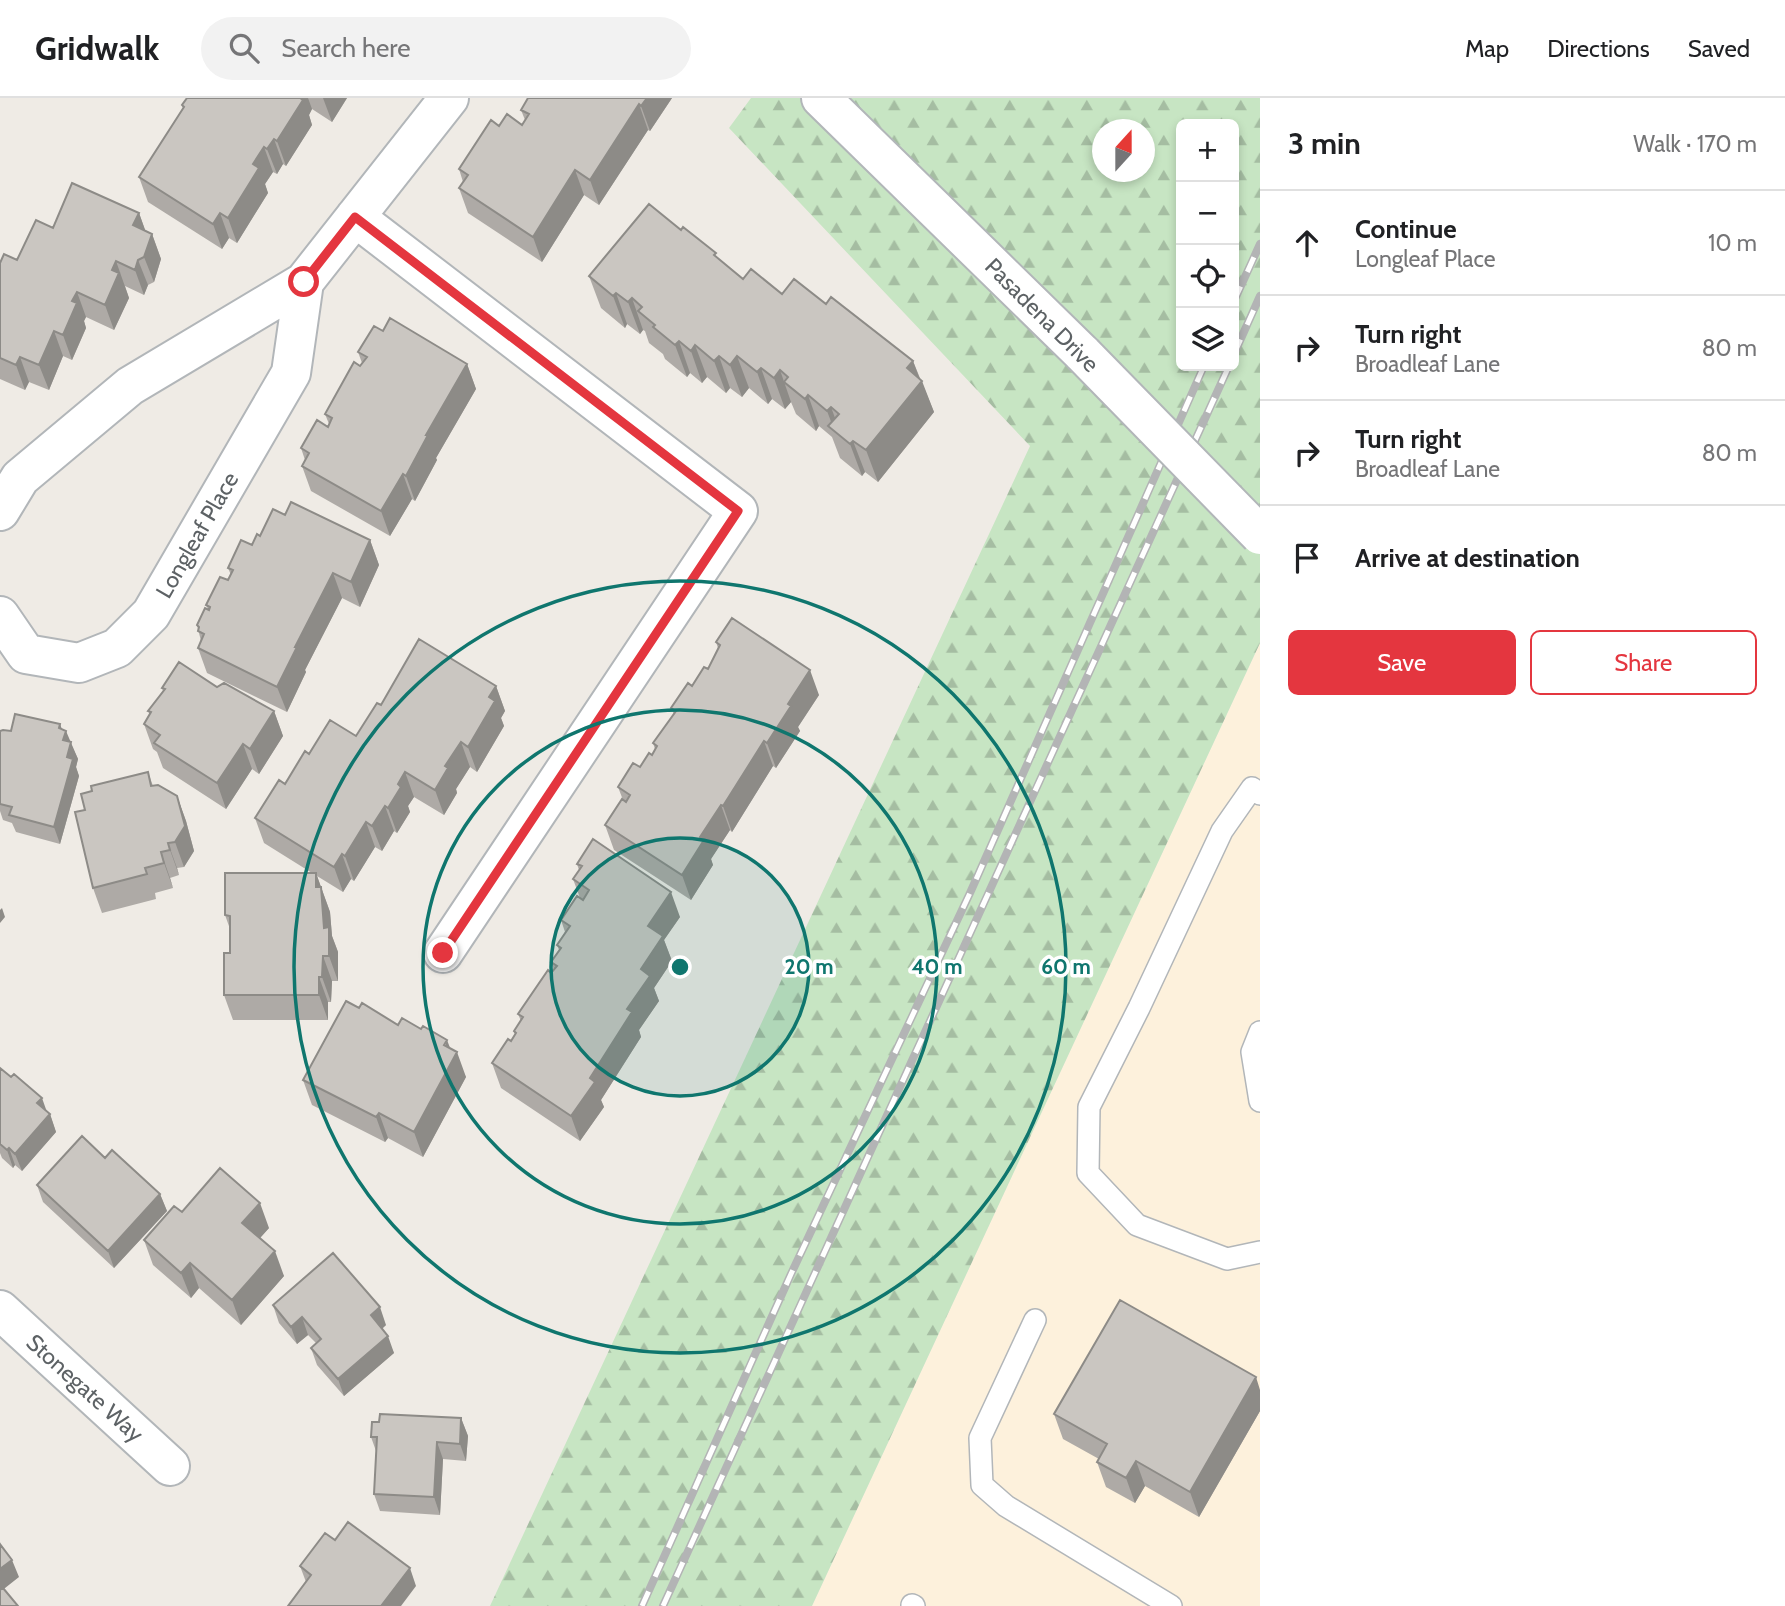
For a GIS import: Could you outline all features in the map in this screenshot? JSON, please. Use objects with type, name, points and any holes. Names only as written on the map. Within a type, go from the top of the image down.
[{"type":"street","name":"Longleaf Place","points":[[0,511],[20,478],[131,386],[304,282],[449,98]]},
{"type":"street","name":"Pasadena Drive","points":[[821,98],[1083,354],[1260,535]]},
{"type":"street","points":[[355,217],[738,511],[443,953]]},
{"type":"street","name":"Longleaf Place","points":[[0,616],[26,654],[79,663],[117,648],[152,614],[291,373],[304,282]]},
{"type":"street","name":"Stonegate Way","points":[[0,1310],[170,1466]]},
{"type":"lane","points":[[1260,794],[1252,788],[1222,831],[1089,1107],[1088,1173],[1137,1225],[1227,1259],[1260,1252]]},
{"type":"lane","points":[[1260,1032],[1252,1052],[1260,1101]]},
{"type":"lane","points":[[1035,1321],[980,1438],[982,1485],[1006,1506],[1171,1606]]},
{"type":"shaded area","points":[[1260,643],[1260,1606],[812,1606]]},
{"type":"green space","points":[[751,98],[1260,98],[1260,643],[812,1606],[490,1606],[1030,446],[729,128]]},
{"type":"building","points":[[187,98],[303,100],[277,141],[274,139],[267,149],[264,147],[253,164],[259,168],[228,218],[220,213],[213,224],[139,177],[184,107],[182,105]]},
{"type":"building","points":[[528,98],[647,98],[641,106],[639,104],[590,180],[575,170],[533,237],[459,188],[468,175],[459,169],[491,120],[499,126],[507,114],[522,125],[529,114],[521,110]]},
{"type":"building","points":[[72,183],[139,213],[133,225],[152,234],[144,257],[138,260],[135,270],[116,261],[112,270],[119,273],[105,305],[77,292],[72,301],[77,303],[63,335],[54,331],[39,365],[20,357],[16,365],[0,358],[0,263],[4,254],[17,260],[36,220],[53,228]]},
{"type":"building","points":[[649,204],[716,253],[714,255],[743,279],[751,269],[782,294],[794,279],[826,304],[831,297],[913,361],[907,368],[922,381],[866,450],[853,441],[850,444],[828,426],[839,414],[831,407],[827,411],[808,395],[805,399],[784,382],[788,377],[780,370],[774,378],[761,368],[757,372],[737,356],[730,365],[719,356],[714,361],[695,345],[691,351],[679,341],[675,345],[638,311],[642,307],[632,298],[628,302],[616,293],[613,296],[589,276]]},
{"type":"building","points":[[390,318],[467,364],[406,476],[403,474],[381,511],[302,466],[309,453],[301,448],[317,420],[328,427],[332,418],[325,414],[354,362],[360,366],[367,357],[358,352],[374,326],[383,331]]},
{"type":"building","points":[[291,502],[370,540],[351,582],[333,573],[277,687],[198,648],[204,634],[198,631],[197,625],[205,608],[209,610],[210,607],[206,605],[220,577],[228,580],[233,570],[228,568],[241,540],[252,545],[257,534],[260,536],[273,509],[285,515]]},
{"type":"building","points":[[732,618],[810,670],[767,743],[764,741],[700,837],[704,840],[682,875],[605,825],[622,799],[626,802],[630,795],[618,787],[633,763],[640,767],[649,753],[652,755],[657,746],[653,743],[676,711],[671,708],[688,683],[692,686],[704,667],[708,669],[720,645],[716,642]]},
{"type":"building","points":[[419,639],[496,686],[489,697],[495,701],[468,747],[461,742],[445,766],[448,768],[435,790],[405,772],[398,784],[401,787],[388,808],[385,806],[372,826],[366,822],[345,856],[342,854],[334,867],[255,818],[279,780],[285,784],[305,751],[309,754],[330,720],[356,736],[377,703],[381,705]]},
{"type":"building","points":[[179,662],[217,687],[224,683],[274,711],[250,749],[243,744],[217,783],[154,743],[160,735],[144,724],[151,712],[148,711],[165,689],[162,688]]},
{"type":"building","points":[[15,714],[60,724],[59,728],[66,731],[63,740],[71,742],[67,757],[73,759],[54,827],[9,815],[12,807],[0,804],[0,731],[11,731]]},
{"type":"building","points":[[148,772],[151,786],[158,785],[177,796],[185,826],[175,842],[168,843],[170,850],[161,852],[164,863],[145,868],[147,874],[93,888],[75,812],[85,810],[81,794],[92,791],[91,786]]},
{"type":"building","points":[[593,839],[671,892],[648,926],[663,936],[641,969],[650,976],[627,1009],[632,1012],[590,1078],[595,1082],[571,1116],[492,1063],[508,1039],[511,1041],[516,1033],[514,1031],[523,1017],[518,1014],[548,970],[551,973],[557,966],[551,962],[561,948],[557,945],[570,926],[561,920],[577,896],[583,900],[589,890],[573,879],[582,866],[577,864]]},
{"type":"building","points":[[225,873],[316,873],[316,887],[321,887],[324,928],[329,927],[329,956],[323,956],[319,995],[224,995],[224,953],[230,953],[230,916],[225,915]]},
{"type":"building","points":[[346,1001],[359,1008],[362,1003],[398,1025],[402,1018],[421,1029],[423,1026],[447,1040],[444,1045],[457,1052],[414,1132],[379,1113],[376,1117],[303,1080]]},
{"type":"building","points":[[0,1068],[11,1077],[14,1074],[42,1098],[37,1103],[50,1114],[15,1154],[0,1144]]},
{"type":"building","points":[[82,1136],[105,1158],[112,1150],[160,1194],[108,1251],[37,1185]]},
{"type":"building","points":[[220,1168],[260,1203],[242,1223],[275,1251],[232,1300],[190,1263],[181,1273],[144,1240],[174,1206],[182,1212]]},
{"type":"building","points":[[333,1253],[380,1307],[371,1315],[388,1336],[338,1379],[311,1348],[321,1339],[302,1317],[291,1327],[273,1305]]},
{"type":"building","points":[[1120,1300],[1256,1377],[1190,1492],[1136,1461],[1126,1478],[1097,1462],[1107,1444],[1054,1414]]},
{"type":"building","points":[[380,1414],[461,1418],[460,1444],[437,1442],[434,1497],[374,1494],[377,1437],[371,1437],[372,1422],[379,1422]]},
{"type":"building","points":[[348,1522],[410,1568],[381,1606],[288,1606],[311,1575],[300,1566],[325,1533],[335,1540]]},
{"type":"building","points":[[0,1544],[12,1560],[0,1569]]},
{"type":"building","points":[[3,1588],[18,1606],[0,1606],[0,1590]]},
{"type":"railway","points":[[1239,290],[1260,244]]},
{"type":"railway","points":[[1239,343],[1260,296]]},
{"type":"railway","points":[[642,1606],[791,1274],[970,893],[1202,371]]},
{"type":"railway","points":[[663,1606],[1227,371]]},
{"type":"route","points":[[304,282],[355,217],[738,511],[443,953]]}]
